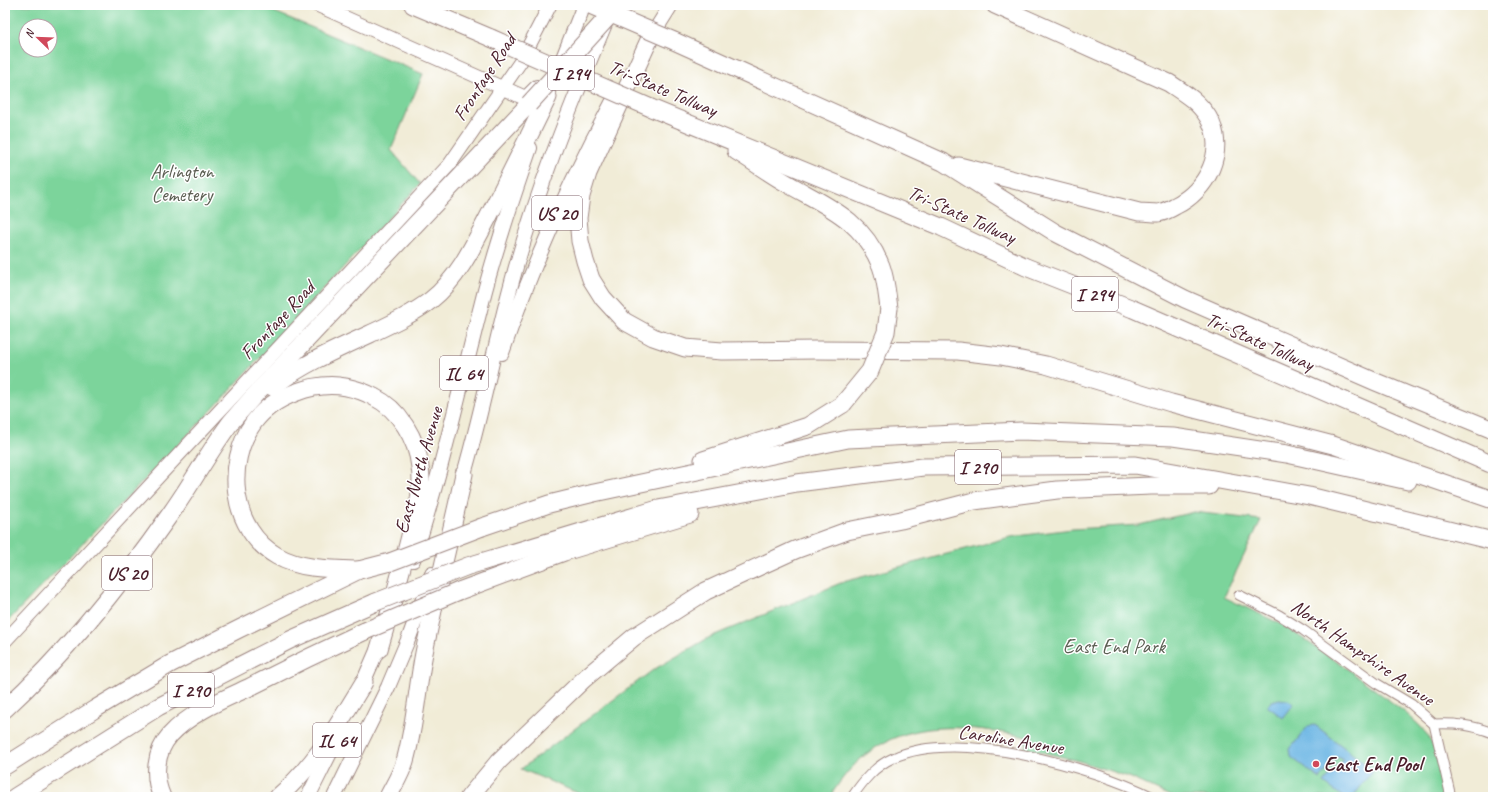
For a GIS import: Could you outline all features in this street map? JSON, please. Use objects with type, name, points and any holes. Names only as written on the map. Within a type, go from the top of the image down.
[{"type":"highway","name":"Tri-State Tollway","points":[[413,5],[651,108],[696,125],[941,228],[1026,267],[1133,310],[1493,465]]},
{"type":"highway","name":"Tri-State Tollway","points":[[590,5],[674,41],[943,162],[1056,233],[1185,299],[1376,382],[1493,430]]},
{"type":"highway","name":"US 20","points":[[5,709],[52,662],[92,616],[136,561],[172,512],[231,422],[322,322],[529,104],[619,5]]},
{"type":"highway","points":[[943,162],[1140,212],[1158,213],[1170,209],[1187,200],[1200,187],[1211,170],[1216,154],[1216,136],[1208,118],[1194,100],[1169,83],[995,5]]},
{"type":"highway","points":[[650,38],[588,173],[581,196],[578,218],[580,241],[585,261],[591,279],[602,298],[624,321],[652,337],[685,348],[722,351],[958,351],[1001,356],[1046,365],[1171,403],[1333,445],[1492,500]]},
{"type":"highway","points":[[231,422],[253,400],[294,370],[411,313],[431,300],[446,286],[462,264],[480,232],[543,92]]},
{"type":"highway","points":[[594,493],[752,445],[808,426],[843,404],[870,371],[886,332],[889,308],[881,267],[866,239],[848,219],[820,201],[788,184],[696,125]]},
{"type":"highway","points":[[359,570],[315,567],[296,563],[278,556],[263,546],[252,533],[242,514],[237,495],[235,476],[244,439],[254,422],[271,406],[288,396],[308,389],[328,386],[346,387],[362,391],[377,398],[394,412],[407,428],[415,447],[420,466],[419,503],[379,648]]},
{"type":"highway","name":"I 290","points":[[5,766],[170,664],[239,628],[359,570],[390,562],[482,527],[549,504],[848,439],[1020,431],[1173,437],[1287,454],[1492,500]]},
{"type":"highway","name":"I 290","points":[[15,797],[158,707],[290,640],[376,602],[468,566],[658,510],[797,483],[923,467],[1135,465],[1309,496],[1493,541]]},
{"type":"highway","name":"US 20","points":[[388,797],[398,778],[411,734],[428,634],[464,474]]},
{"type":"highway","points":[[162,797],[159,790],[156,764],[161,750],[169,736],[181,724],[238,692],[365,631],[459,591],[572,550],[797,483]]},
{"type":"highway","points":[[469,797],[499,761],[544,717],[584,679],[634,637],[706,591],[795,550],[847,531],[902,520],[974,501],[1057,490],[1151,486],[1256,486]]},
{"type":"highway","points":[[278,797],[292,785],[310,765],[331,737],[364,682]]},
{"type":"main road","name":"IL 64","points":[[543,92],[584,5]]},
{"type":"main road","name":"IL 64","points":[[474,436],[509,292],[529,222],[556,146],[613,5]]},
{"type":"main road","name":"US 20","points":[[464,474],[474,436],[509,333],[535,264],[564,196],[616,94],[671,5]]},
{"type":"main road","points":[[502,88],[527,98],[543,92]]},
{"type":"main road","name":"East North Avenue","points":[[308,797],[347,720],[379,648],[408,575],[429,512],[481,305],[497,248],[525,163],[543,92]]},
{"type":"main road","name":"IL 64","points":[[334,797],[381,701],[410,635],[435,567],[464,474]]},
{"type":"street","points":[[317,5],[502,88]]},
{"type":"street","name":"Frontage Road","points":[[5,641],[450,164],[521,61],[550,5]]},
{"type":"street","name":"North Hampshire Avenue","points":[[1240,595],[1279,615],[1303,630],[1376,683],[1411,704],[1434,724],[1465,724],[1493,733]]},
{"type":"street","points":[[1434,724],[1450,797]]},
{"type":"street","name":"Caroline Avenue","points":[[852,797],[861,784],[877,768],[893,758],[914,750],[936,747],[959,747],[1019,755],[1065,765],[1119,782],[1153,797]]},
{"type":"green space","name":"Arlington Cemetery","points":[[5,5],[258,5],[423,74],[391,150],[420,184],[211,411],[5,624]]},
{"type":"green space","name":"East End Park","points":[[1194,512],[1261,520],[1224,597],[1283,625],[1349,670],[1406,713],[1429,737],[1435,751],[1445,797],[1172,797],[1126,776],[1079,761],[1025,748],[1026,737],[996,731],[968,728],[941,728],[915,731],[891,739],[869,752],[848,771],[830,797],[587,797],[521,769],[653,670],[710,637],[843,582],[1010,537],[1072,529],[1139,525]]},
{"type":"water","points":[[1279,699],[1288,700],[1294,704],[1283,718],[1267,706],[1272,701]]},
{"type":"water","name":"East End Pool","points":[[1315,725],[1373,770],[1353,797],[1343,797],[1324,783],[1343,759],[1338,756],[1320,779],[1291,757],[1290,749],[1308,726]]},
{"type":"place","name":"East End Pool","points":[[1316,764]]}]
